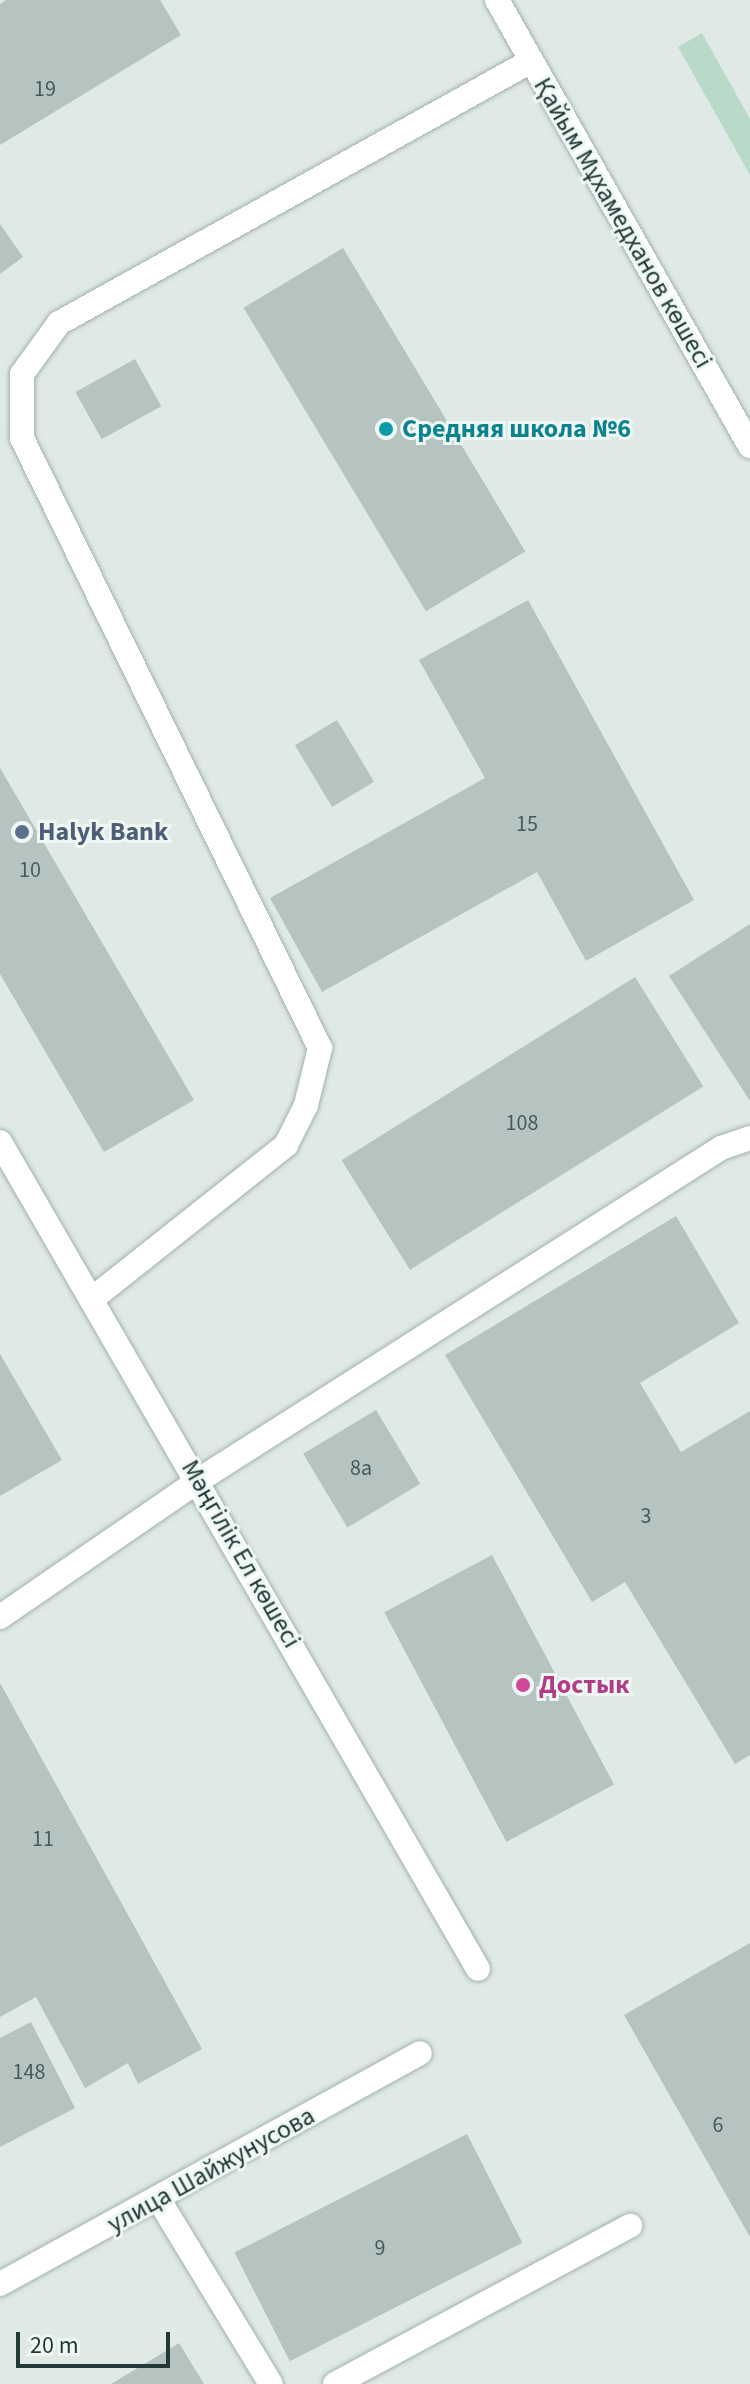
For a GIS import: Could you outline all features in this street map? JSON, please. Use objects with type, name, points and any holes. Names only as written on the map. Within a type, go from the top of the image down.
[{"type":"street","name":"Қайым Мұхамедханов көшесі","points":[[497,0],[750,446]]},
{"type":"street","points":[[92,1299],[286,1145],[306,1105],[320,1048],[22,438],[22,374],[59,323],[531,61]]},
{"type":"street","points":[[1,1616],[199,1480],[721,1148],[750,1138]]},
{"type":"street","name":"Мәңгілік Ел көшесі","points":[[0,1142],[199,1480],[478,1969]]},
{"type":"street","name":"улица Шайжунусова","points":[[0,2284],[159,2200],[420,2053]]},
{"type":"street","points":[[159,2200],[271,2384]]},
{"type":"street","points":[[335,2384],[630,2226]]},
{"type":"green space","points":[[702,33],[750,119],[750,175],[678,47]]},
{"type":"building","points":[[6,0],[160,0],[181,35],[0,145],[0,4]]},
{"type":"building","points":[[0,224],[23,257],[0,274]]},
{"type":"building","name":"Средняя школа №6","points":[[343,248],[525,551],[426,611],[244,308]]},
{"type":"building","points":[[135,359],[161,406],[102,439],[76,392]]},
{"type":"building","points":[[528,600],[694,900],[586,961],[537,872],[322,992],[270,898],[485,778],[419,660]]},
{"type":"building","points":[[337,720],[374,782],[332,807],[295,745]]},
{"type":"building","points":[[0,768],[194,1100],[104,1152],[0,974]]},
{"type":"building","points":[[750,924],[750,1101],[669,976]]},
{"type":"building","points":[[635,977],[703,1086],[410,1270],[342,1160]]},
{"type":"building","points":[[676,1216],[739,1323],[640,1383],[681,1452],[750,1411],[750,1755],[735,1764],[625,1582],[592,1602],[445,1355]]},
{"type":"building","points":[[0,1354],[62,1460],[0,1496]]},
{"type":"building","points":[[376,1410],[420,1484],[347,1527],[303,1454]]},
{"type":"building","points":[[492,1555],[614,1785],[506,1842],[384,1612]]},
{"type":"building","points":[[0,1683],[202,2049],[138,2084],[128,2063],[85,2088],[36,1997],[0,2017]]},
{"type":"building","points":[[750,1943],[750,2237],[624,2015]]},
{"type":"building","points":[[31,2022],[75,2108],[0,2147],[0,2038]]},
{"type":"building","points":[[467,2134],[522,2243],[290,2361],[234,2252]]},
{"type":"building","points":[[179,2343],[204,2384],[111,2384]]},
{"type":"place","name":"Средняя школа №6","points":[[386,429]]},
{"type":"place","name":"Halyk Bank","points":[[22,832]]},
{"type":"place","name":"Достык","points":[[523,1685]]}]
